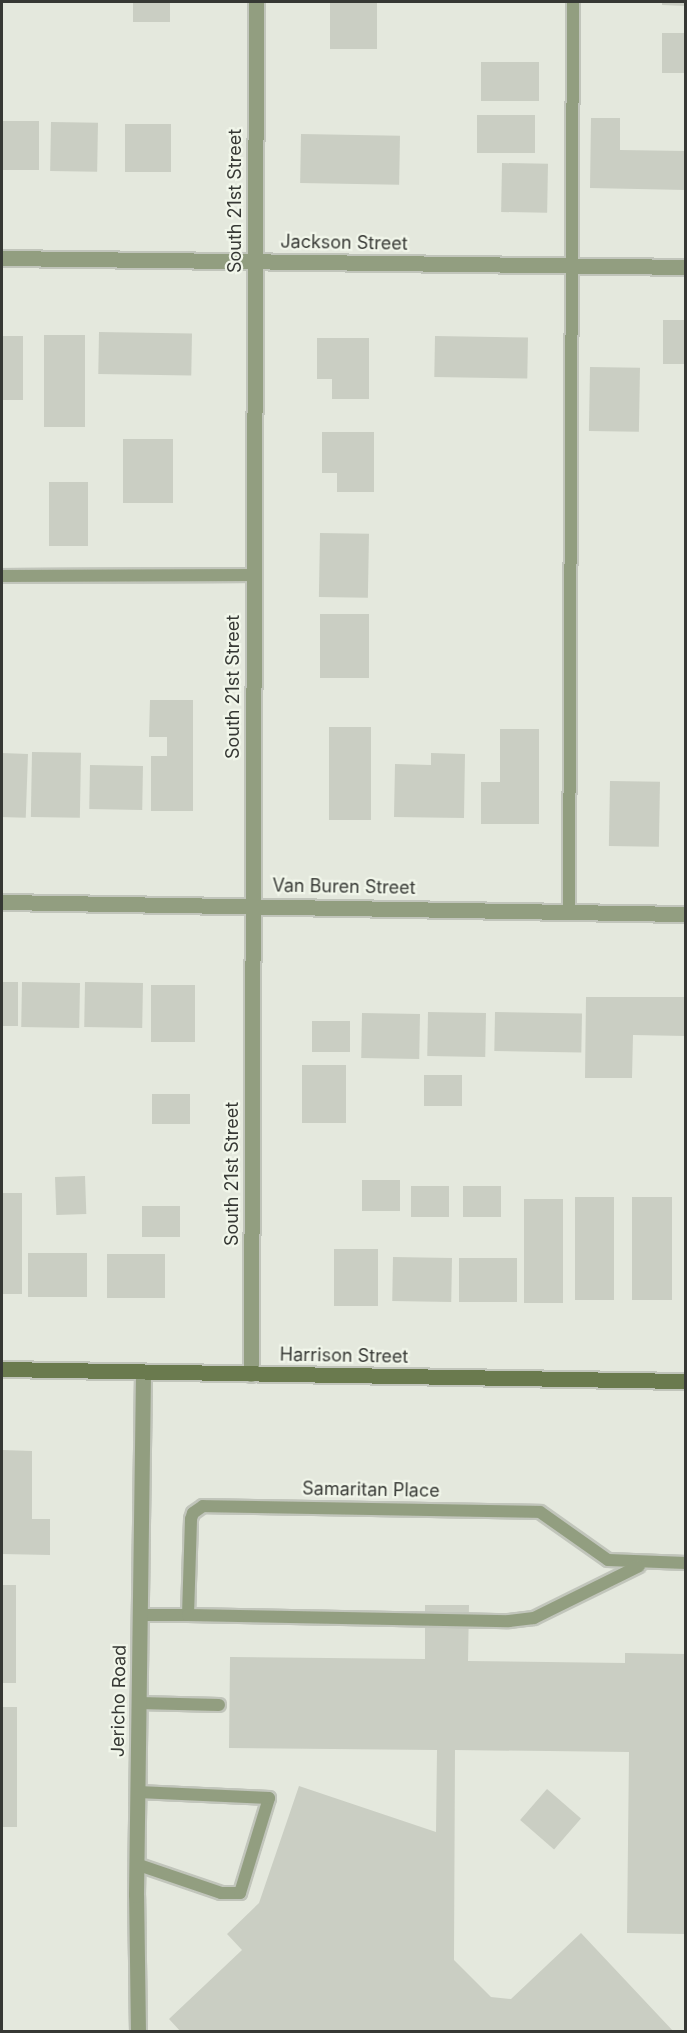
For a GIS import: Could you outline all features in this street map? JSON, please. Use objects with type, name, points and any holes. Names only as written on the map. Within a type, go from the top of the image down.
[{"type":"street","name":"South 21st Street","points":[[251,1374],[256,2]]},
{"type":"street","name":"Jackson Street","points":[[2,258],[686,267]]},
{"type":"street","name":"Van Buren Street","points":[[2,902],[686,914]]},
{"type":"street","name":"Harrison Street","points":[[2,1369],[686,1381]]},
{"type":"street","name":"Jericho Road","points":[[138,2031],[136,1864],[143,1372]]},
{"type":"lane","points":[[569,911],[569,265],[573,2]]},
{"type":"lane","points":[[2,576],[253,574]]},
{"type":"lane","name":"Samaritan Place","points":[[188,1615],[191,1519],[193,1513],[203,1506],[540,1512],[608,1560],[686,1563]]},
{"type":"lane","points":[[140,1615],[509,1621],[534,1618],[625,1570],[652,1562]]},
{"type":"lane","points":[[139,1703],[219,1705]]},
{"type":"lane","points":[[136,1864],[221,1893],[240,1893],[269,1798],[138,1792]]},
{"type":"building","points":[[133,2],[170,2],[170,22],[133,22]]},
{"type":"building","points":[[330,2],[377,2],[377,49],[330,49]]},
{"type":"building","points":[[662,2],[686,2],[686,6],[662,5]]},
{"type":"building","points":[[662,33],[686,33],[686,73],[662,73]]},
{"type":"building","points":[[481,62],[539,62],[539,101],[481,101]]},
{"type":"building","points":[[477,115],[535,115],[535,153],[477,153]]},
{"type":"building","points":[[591,118],[620,118],[620,150],[686,151],[686,190],[590,188]]},
{"type":"building","points":[[2,121],[39,121],[39,170],[2,170]]},
{"type":"building","points":[[51,122],[98,123],[97,172],[50,171]]},
{"type":"building","points":[[125,124],[171,124],[171,172],[125,172]]},
{"type":"building","points":[[301,134],[400,136],[399,185],[300,183]]},
{"type":"building","points":[[502,163],[548,164],[547,213],[501,212]]},
{"type":"building","points":[[663,320],[686,320],[686,364],[663,364]]},
{"type":"building","points":[[99,332],[192,334],[191,376],[98,374]]},
{"type":"building","points":[[44,335],[85,335],[85,427],[44,427]]},
{"type":"building","points":[[2,336],[23,336],[23,400],[2,400]]},
{"type":"building","points":[[435,336],[528,338],[527,379],[434,377]]},
{"type":"building","points":[[317,338],[369,338],[369,399],[332,399],[332,379],[317,379]]},
{"type":"building","points":[[590,367],[640,368],[639,432],[589,431]]},
{"type":"building","points":[[322,432],[374,432],[374,492],[337,492],[337,473],[322,473]]},
{"type":"building","points":[[123,439],[173,439],[173,503],[123,503]]},
{"type":"building","points":[[49,482],[88,482],[88,546],[49,546]]},
{"type":"building","points":[[320,533],[369,534],[368,598],[319,597]]},
{"type":"building","points":[[320,614],[369,614],[369,678],[320,678]]},
{"type":"building","points":[[150,700],[193,700],[193,811],[151,811],[151,756],[167,756],[167,737],[149,737]]},
{"type":"building","points":[[329,727],[371,727],[371,820],[329,820]]},
{"type":"building","points":[[500,729],[539,729],[539,824],[481,824],[481,782],[500,782]]},
{"type":"building","points":[[32,752],[81,753],[80,818],[31,817]]},
{"type":"building","points":[[2,753],[28,754],[26,818],[2,817]]},
{"type":"building","points":[[431,753],[465,754],[464,818],[394,817],[395,764],[431,765]]},
{"type":"building","points":[[90,765],[143,766],[142,810],[89,809]]},
{"type":"building","points":[[610,781],[660,782],[659,847],[609,846]]},
{"type":"building","points":[[2,982],[18,982],[18,1026],[2,1026]]},
{"type":"building","points":[[22,982],[80,983],[79,1028],[21,1027]]},
{"type":"building","points":[[85,982],[143,983],[142,1028],[84,1027]]},
{"type":"building","points":[[151,985],[195,985],[195,1042],[151,1042]]},
{"type":"building","points":[[586,997],[686,997],[686,1036],[633,1035],[632,1078],[585,1078]]},
{"type":"building","points":[[428,1012],[486,1013],[485,1057],[427,1056]]},
{"type":"building","points":[[495,1012],[582,1014],[581,1053],[494,1051]]},
{"type":"building","points":[[362,1013],[420,1014],[419,1059],[361,1058]]},
{"type":"building","points":[[312,1021],[350,1021],[350,1052],[312,1052]]},
{"type":"building","points":[[302,1065],[346,1065],[346,1123],[302,1123]]},
{"type":"building","points":[[424,1075],[462,1075],[462,1106],[424,1106]]},
{"type":"building","points":[[152,1094],[190,1094],[190,1124],[152,1124]]},
{"type":"building","points":[[85,1176],[86,1214],[56,1215],[55,1177]]},
{"type":"building","points":[[362,1180],[400,1180],[400,1211],[362,1211]]},
{"type":"building","points":[[411,1186],[449,1186],[449,1217],[411,1217]]},
{"type":"building","points":[[463,1186],[501,1186],[501,1217],[463,1217]]},
{"type":"building","points":[[2,1193],[22,1193],[22,1294],[2,1294]]},
{"type":"building","points":[[575,1197],[614,1197],[614,1300],[575,1300]]},
{"type":"building","points":[[632,1197],[672,1197],[672,1300],[632,1300]]},
{"type":"building","points":[[524,1199],[563,1199],[563,1303],[524,1303]]},
{"type":"building","points":[[142,1206],[180,1206],[180,1237],[142,1237]]},
{"type":"building","points":[[334,1249],[378,1249],[378,1306],[334,1306]]},
{"type":"building","points":[[28,1253],[87,1253],[87,1297],[28,1297]]},
{"type":"building","points":[[107,1254],[165,1254],[165,1298],[107,1298]]},
{"type":"building","points":[[393,1257],[452,1258],[451,1302],[392,1301]]},
{"type":"building","points":[[459,1258],[517,1258],[517,1302],[459,1302]]},
{"type":"building","points":[[2,1450],[32,1451],[32,1519],[50,1519],[50,1555],[2,1554]]},
{"type":"building","points":[[2,1585],[16,1585],[16,1683],[2,1683]]},
{"type":"building","points":[[425,1605],[469,1605],[468,1661],[625,1663],[625,1653],[686,1654],[686,1934],[627,1933],[629,1752],[455,1750],[454,1960],[491,1997],[511,1999],[581,1933],[674,2032],[181,2032],[169,2019],[242,1950],[227,1934],[259,1903],[299,1786],[436,1832],[437,1750],[229,1748],[230,1657],[425,1659]]},
{"type":"building","points":[[2,1707],[17,1707],[17,1827],[2,1827]]},
{"type":"building","points":[[547,1789],[581,1819],[554,1849],[520,1820]]}]
